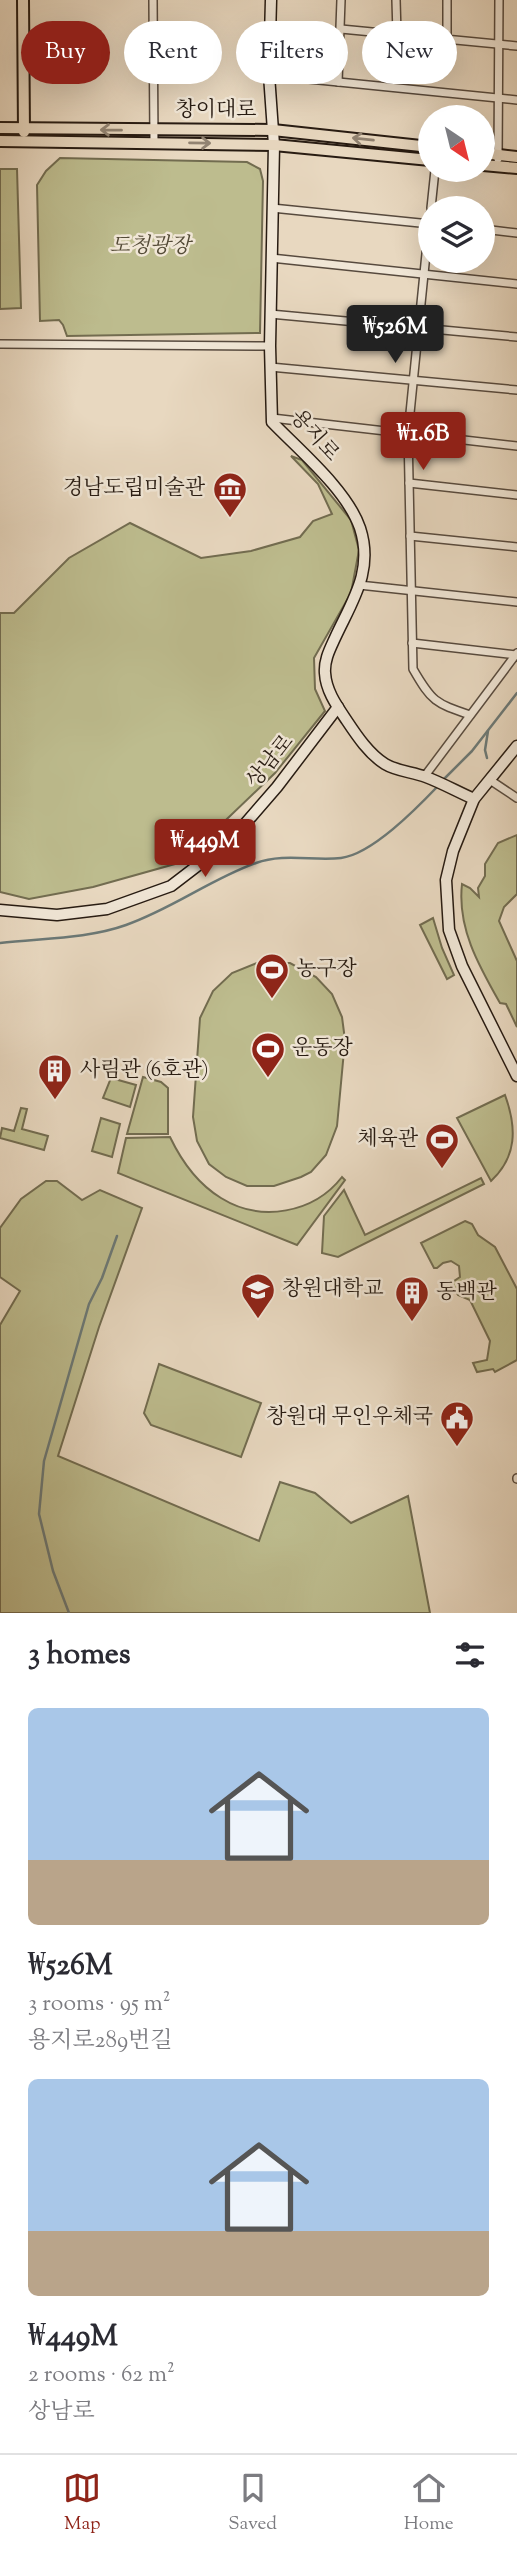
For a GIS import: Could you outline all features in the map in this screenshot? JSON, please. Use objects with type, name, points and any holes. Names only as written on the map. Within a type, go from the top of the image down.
[{"type":"main road","points":[[23,0],[25,142]]},
{"type":"main road","name":"용지로","points":[[271,0],[271,21]]},
{"type":"main road","name":"용지로","points":[[270,84],[274,145],[270,314],[272,422],[327,479],[349,507],[360,528],[364,549],[364,569],[356,599],[327,656],[325,673],[331,696],[368,749],[386,765],[426,777],[474,799]]},
{"type":"main road","name":"창이대로","points":[[0,128],[273,130],[418,146]]},
{"type":"main road","name":"창이대로","points":[[5,141],[274,145],[418,159]]},
{"type":"main road","points":[[495,162],[517,157]]},
{"type":"main road","points":[[495,159],[517,168]]},
{"type":"main road","name":"상남로","points":[[0,910],[57,915],[107,909],[171,886],[231,840],[338,707]]},
{"type":"main road","points":[[517,746],[474,799],[453,851],[446,880],[449,930],[462,967],[517,1076]]},
{"type":"street","points":[[153,0],[154,143]]},
{"type":"street","points":[[341,0],[341,21]]},
{"type":"street","points":[[396,0],[397,21]]},
{"type":"street","points":[[447,0],[447,21]]},
{"type":"street","points":[[498,161],[499,0]]},
{"type":"street","points":[[457,40],[517,46]]},
{"type":"street","points":[[348,83],[517,100]]},
{"type":"street","points":[[272,208],[418,223]]},
{"type":"street","points":[[495,230],[517,233]]},
{"type":"street","points":[[271,258],[517,284]]},
{"type":"street","points":[[424,274],[408,433],[413,669],[427,694],[439,704],[470,715]]},
{"type":"street","points":[[270,314],[517,337]]},
{"type":"street","points":[[0,344],[270,346]]},
{"type":"street","points":[[270,367],[517,390]]},
{"type":"street","points":[[272,418],[517,446]]},
{"type":"street","points":[[409,483],[517,495]]},
{"type":"street","points":[[410,536],[517,547]]},
{"type":"street","points":[[359,585],[517,602]]},
{"type":"street","points":[[412,643],[516,654]]},
{"type":"street","points":[[426,777],[516,654]]},
{"type":"street","points":[[490,780],[517,798]]},
{"type":"green space","name":"도청광장","points":[[60,158],[247,162],[260,169],[263,181],[260,333],[67,336],[59,320],[40,321],[37,185],[46,171]]},
{"type":"green space","points":[[0,169],[17,169],[21,308],[0,309]]},
{"type":"green space","points":[[291,456],[302,460],[351,520],[359,550],[351,593],[314,658],[315,689],[325,711],[275,773],[182,862],[93,887],[29,899],[0,892],[0,613],[14,613],[69,558],[130,523],[201,558],[251,551],[300,537],[313,521],[332,514],[318,484]]},
{"type":"green space","points":[[517,835],[517,894],[504,907],[499,921],[517,961],[517,1027],[506,1004],[500,1003],[477,961],[466,931],[461,900],[462,884],[479,897],[478,888],[485,876],[485,864],[498,843]]},
{"type":"green space","points":[[433,918],[454,975],[447,979],[420,925]]},
{"type":"green space","name":"운동장","points":[[257,963],[290,963],[316,977],[332,994],[342,1017],[345,1040],[337,1126],[326,1155],[311,1172],[274,1186],[247,1186],[226,1177],[209,1164],[197,1141],[193,1117],[200,1018],[213,991],[232,973]]},
{"type":"green space","points":[[143,1077],[161,1082],[168,1088],[168,1134],[127,1134]]},
{"type":"green space","points":[[111,1078],[136,1085],[130,1107],[103,1098]]},
{"type":"green space","points":[[505,1095],[512,1119],[512,1141],[506,1162],[491,1181],[457,1118]]},
{"type":"green space","points":[[21,1108],[27,1109],[22,1129],[48,1136],[44,1150],[0,1138],[2,1128],[14,1131]]},
{"type":"green space","points":[[101,1118],[120,1124],[112,1157],[92,1151]]},
{"type":"green space","points":[[170,1137],[185,1163],[205,1186],[237,1206],[253,1210],[269,1212],[302,1206],[317,1199],[342,1177],[345,1180],[297,1245],[118,1173],[126,1138]]},
{"type":"green space","points":[[481,1178],[484,1184],[338,1257],[322,1253],[324,1216],[344,1190],[365,1235]]},
{"type":"green space","points":[[46,1181],[57,1181],[82,1200],[100,1190],[142,1208],[99,1327],[58,1456],[259,1541],[280,1482],[315,1493],[351,1523],[408,1496],[430,1613],[0,1613],[0,1325],[20,1291],[0,1277],[0,1228],[21,1199]]},
{"type":"green space","points":[[465,1221],[472,1224],[478,1235],[495,1247],[517,1289],[517,1360],[495,1372],[493,1369],[477,1372],[473,1363],[487,1360],[490,1341],[470,1300],[458,1295],[451,1283],[460,1277],[459,1266],[451,1261],[434,1268],[421,1243]]},
{"type":"green space","points":[[159,1364],[261,1403],[241,1457],[151,1425],[144,1413]]},
{"type":"waterway","points":[[442,781],[472,751],[517,693]]},
{"type":"waterway","points":[[487,758],[485,750],[488,731]]},
{"type":"waterway","points":[[0,943],[80,936],[111,930],[159,911],[223,877],[266,860],[330,859],[353,855],[380,840],[438,786]]},
{"type":"waterway","points":[[69,1613],[53,1571],[39,1514],[44,1461],[89,1304],[102,1278],[117,1236]]},
{"type":"place","name":"경남도립미술관","points":[[230,519]]},
{"type":"place","name":"농구장","points":[[272,1000]]},
{"type":"place","name":"운동장","points":[[268,1079]]},
{"type":"place","name":"사림관 (6호관)","points":[[55,1101]]},
{"type":"place","name":"체육관","points":[[442,1170]]},
{"type":"place","name":"창원대학교","points":[[258,1320]]},
{"type":"place","name":"동백관","points":[[412,1323]]},
{"type":"place","name":"창원대 무인우체국","points":[[457,1448]]}]
